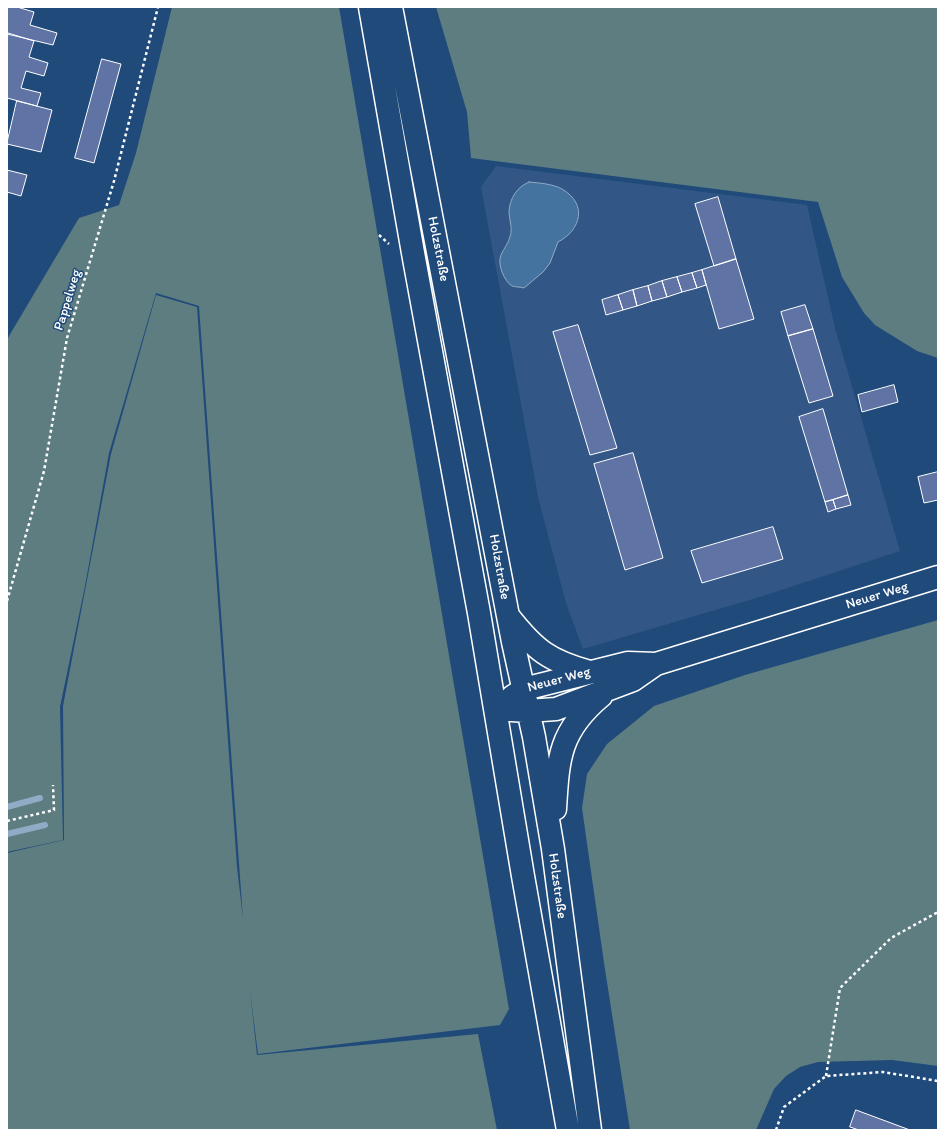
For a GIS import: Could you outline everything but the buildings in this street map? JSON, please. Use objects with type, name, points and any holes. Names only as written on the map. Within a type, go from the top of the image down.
[{"type":"main road","name":"Holzstraße","points":[[370,7],[495,709],[524,884],[568,1130]]},
{"type":"main road","name":"Holzstraße","points":[[391,7],[508,616],[524,689],[553,849],[590,1130]]},
{"type":"main road","name":"Neuer Weg","points":[[495,709],[528,711],[556,709],[633,680],[656,664],[938,577]]},
{"type":"main road","points":[[508,616],[525,638],[551,658],[569,666],[590,672]]},
{"type":"main road","name":"Neuer Weg","points":[[495,709],[524,689],[628,663],[656,664]]},
{"type":"main road","points":[[553,849],[557,777],[565,741],[575,723],[586,708],[608,690]]},
{"type":"path","name":"Pappelweg","points":[[7,601],[44,471],[67,338],[114,181],[158,7]]},
{"type":"path","points":[[7,821],[54,810],[53,785]]},
{"type":"path","points":[[826,1076],[840,988],[891,938],[938,912]]},
{"type":"path","points":[[776,1130],[784,1107],[826,1076],[883,1072],[938,1081]]},
{"type":"shaded area","points":[[496,166],[807,205],[835,328],[900,551],[763,596],[583,649],[566,603],[539,501],[481,187]]},
{"type":"shaded area","points":[[529,182],[542,183],[562,189],[576,202],[578,217],[572,231],[558,242],[550,263],[543,272],[524,288],[509,284],[502,272],[500,259],[511,233],[509,211],[511,202],[518,190]]},
{"type":"green space","points":[[172,7],[339,7],[509,1009],[500,1025],[258,1054],[250,991],[257,1055],[478,1034],[497,1130],[7,1130],[7,853],[64,840],[63,706],[111,454],[156,295],[197,307],[237,867],[243,919],[199,306],[156,293],[109,453],[85,586],[60,707],[63,840],[7,852],[7,341],[79,218],[119,205],[136,153]]},
{"type":"green space","points":[[436,7],[938,7],[938,358],[917,351],[875,325],[864,313],[842,277],[818,202],[471,158],[467,112]]},
{"type":"green space","points":[[938,620],[938,1066],[892,1060],[818,1062],[800,1067],[786,1076],[774,1089],[756,1130],[630,1130],[582,808],[587,774],[607,744],[654,706],[745,675]]},
{"type":"waterway","points":[[7,807],[40,798]]},
{"type":"waterway","points":[[7,834],[45,825]]}]
